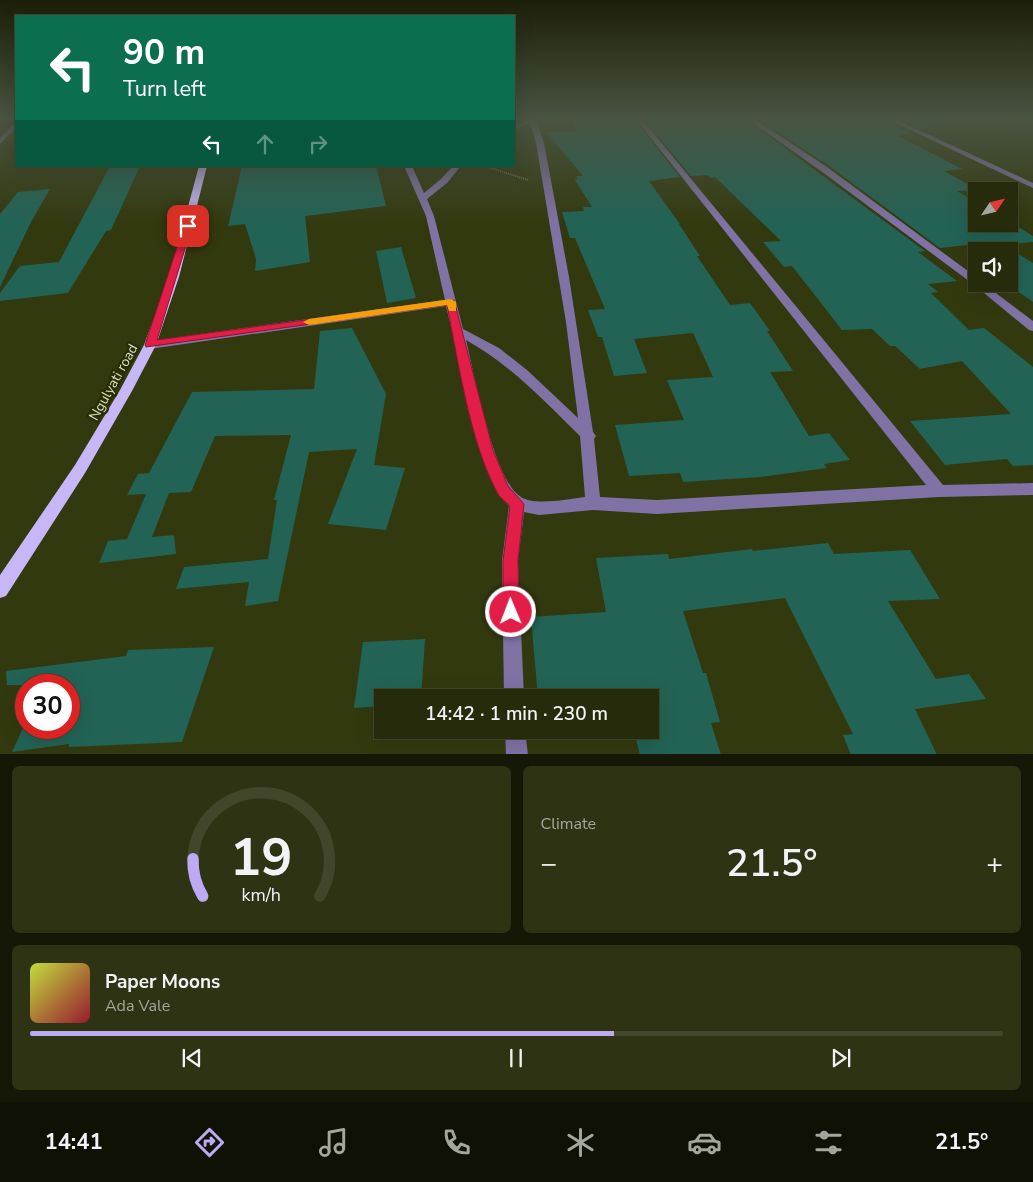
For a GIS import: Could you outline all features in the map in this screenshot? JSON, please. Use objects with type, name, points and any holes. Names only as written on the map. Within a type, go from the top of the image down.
[{"type":"main road","name":"Ngulyati road","points":[[0,590],[80,468],[126,392],[150,345],[176,267],[203,167]]},
{"type":"street","points":[[542,153],[572,315],[588,436],[593,503]]},
{"type":"street","points":[[666,153],[939,491]]},
{"type":"street","points":[[801,153],[968,276]]},
{"type":"street","points":[[963,153],[1033,186]]},
{"type":"street","points":[[408,167],[430,216],[468,379],[487,450],[503,490],[517,504],[539,508],[593,503],[657,507],[939,491],[1033,489]]},
{"type":"street","points":[[422,198],[444,181],[455,167]]},
{"type":"street","points":[[988,292],[1033,327]]},
{"type":"street","points":[[150,345],[451,302]]},
{"type":"street","points":[[458,331],[495,351],[522,373],[588,436]]},
{"type":"street","points":[[514,689],[510,561],[517,504]]},
{"type":"street","points":[[516,739],[517,754]]},
{"type":"path","points":[[489,167],[548,188]]},
{"type":"building","points":[[564,153],[661,153],[680,177],[649,181],[680,224],[700,256],[697,256],[730,305],[750,303],[770,331],[767,331],[793,371],[770,372],[809,436],[829,433],[850,460],[824,464],[827,468],[761,477],[683,482],[680,473],[629,476],[615,425],[684,420],[667,380],[713,377],[693,333],[634,339],[647,373],[614,376],[602,337],[598,337],[588,310],[605,309],[575,238],[570,238],[562,212],[584,211],[583,207],[592,207],[575,180],[578,179],[576,176],[583,176]]},
{"type":"building","points":[[672,153],[792,153],[925,251],[918,252],[957,281],[928,284],[938,292],[931,293],[969,330],[984,328],[1033,367],[1033,465],[1013,466],[1007,459],[945,465],[910,421],[1011,414],[962,361],[920,369],[895,346],[890,346],[872,329],[842,330],[792,266],[784,267],[763,242],[781,241],[715,177],[711,178],[707,175],[691,176]]},
{"type":"building","points":[[810,153],[931,153],[962,169],[944,171],[968,184],[968,191],[957,191],[968,197],[968,232],[1018,232],[1018,227],[1033,236],[1033,242],[968,242],[968,245],[940,248]]},
{"type":"building","points":[[109,167],[140,167],[111,230],[106,231],[68,293],[0,301],[0,293],[20,266],[59,262]]},
{"type":"building","points":[[242,167],[376,167],[386,206],[305,216],[310,262],[255,271],[256,259],[245,224],[228,226]]},
{"type":"building","points":[[50,189],[31,222],[0,287],[0,214],[18,192]]},
{"type":"building","points":[[401,247],[416,298],[387,303],[376,251]]},
{"type":"building","points":[[1018,254],[1033,263],[1033,302],[1018,291]]},
{"type":"building","points":[[352,328],[386,394],[374,465],[405,468],[386,530],[328,524],[357,449],[309,452],[278,601],[245,606],[249,582],[176,589],[184,567],[268,559],[277,500],[274,500],[291,435],[215,436],[191,492],[169,493],[152,537],[174,535],[176,554],[99,563],[108,541],[127,539],[146,494],[127,495],[138,474],[149,473],[192,392],[314,389],[320,331]]},
{"type":"building","points":[[828,543],[834,554],[910,550],[940,599],[888,601],[936,679],[969,674],[986,699],[915,709],[937,754],[851,754],[843,735],[853,734],[785,598],[683,611],[703,673],[706,673],[720,722],[711,723],[721,754],[640,754],[636,739],[659,739],[659,689],[537,689],[531,617],[606,612],[596,558],[668,554],[669,559],[752,549],[753,551]]},
{"type":"building","points":[[425,639],[422,689],[374,689],[374,707],[354,708],[363,642]]},
{"type":"building","points":[[214,647],[182,742],[69,747],[69,744],[12,752],[18,739],[80,739],[80,674],[15,674],[15,685],[7,685],[6,671],[126,656],[128,650]]},
{"type":"slow traffic","points":[[309,322],[451,302],[452,309]]},
{"type":"route","points":[[188,226],[174,276],[150,345],[384,310],[451,302],[468,379],[487,450],[503,490],[517,504],[510,561],[511,612]]}]
